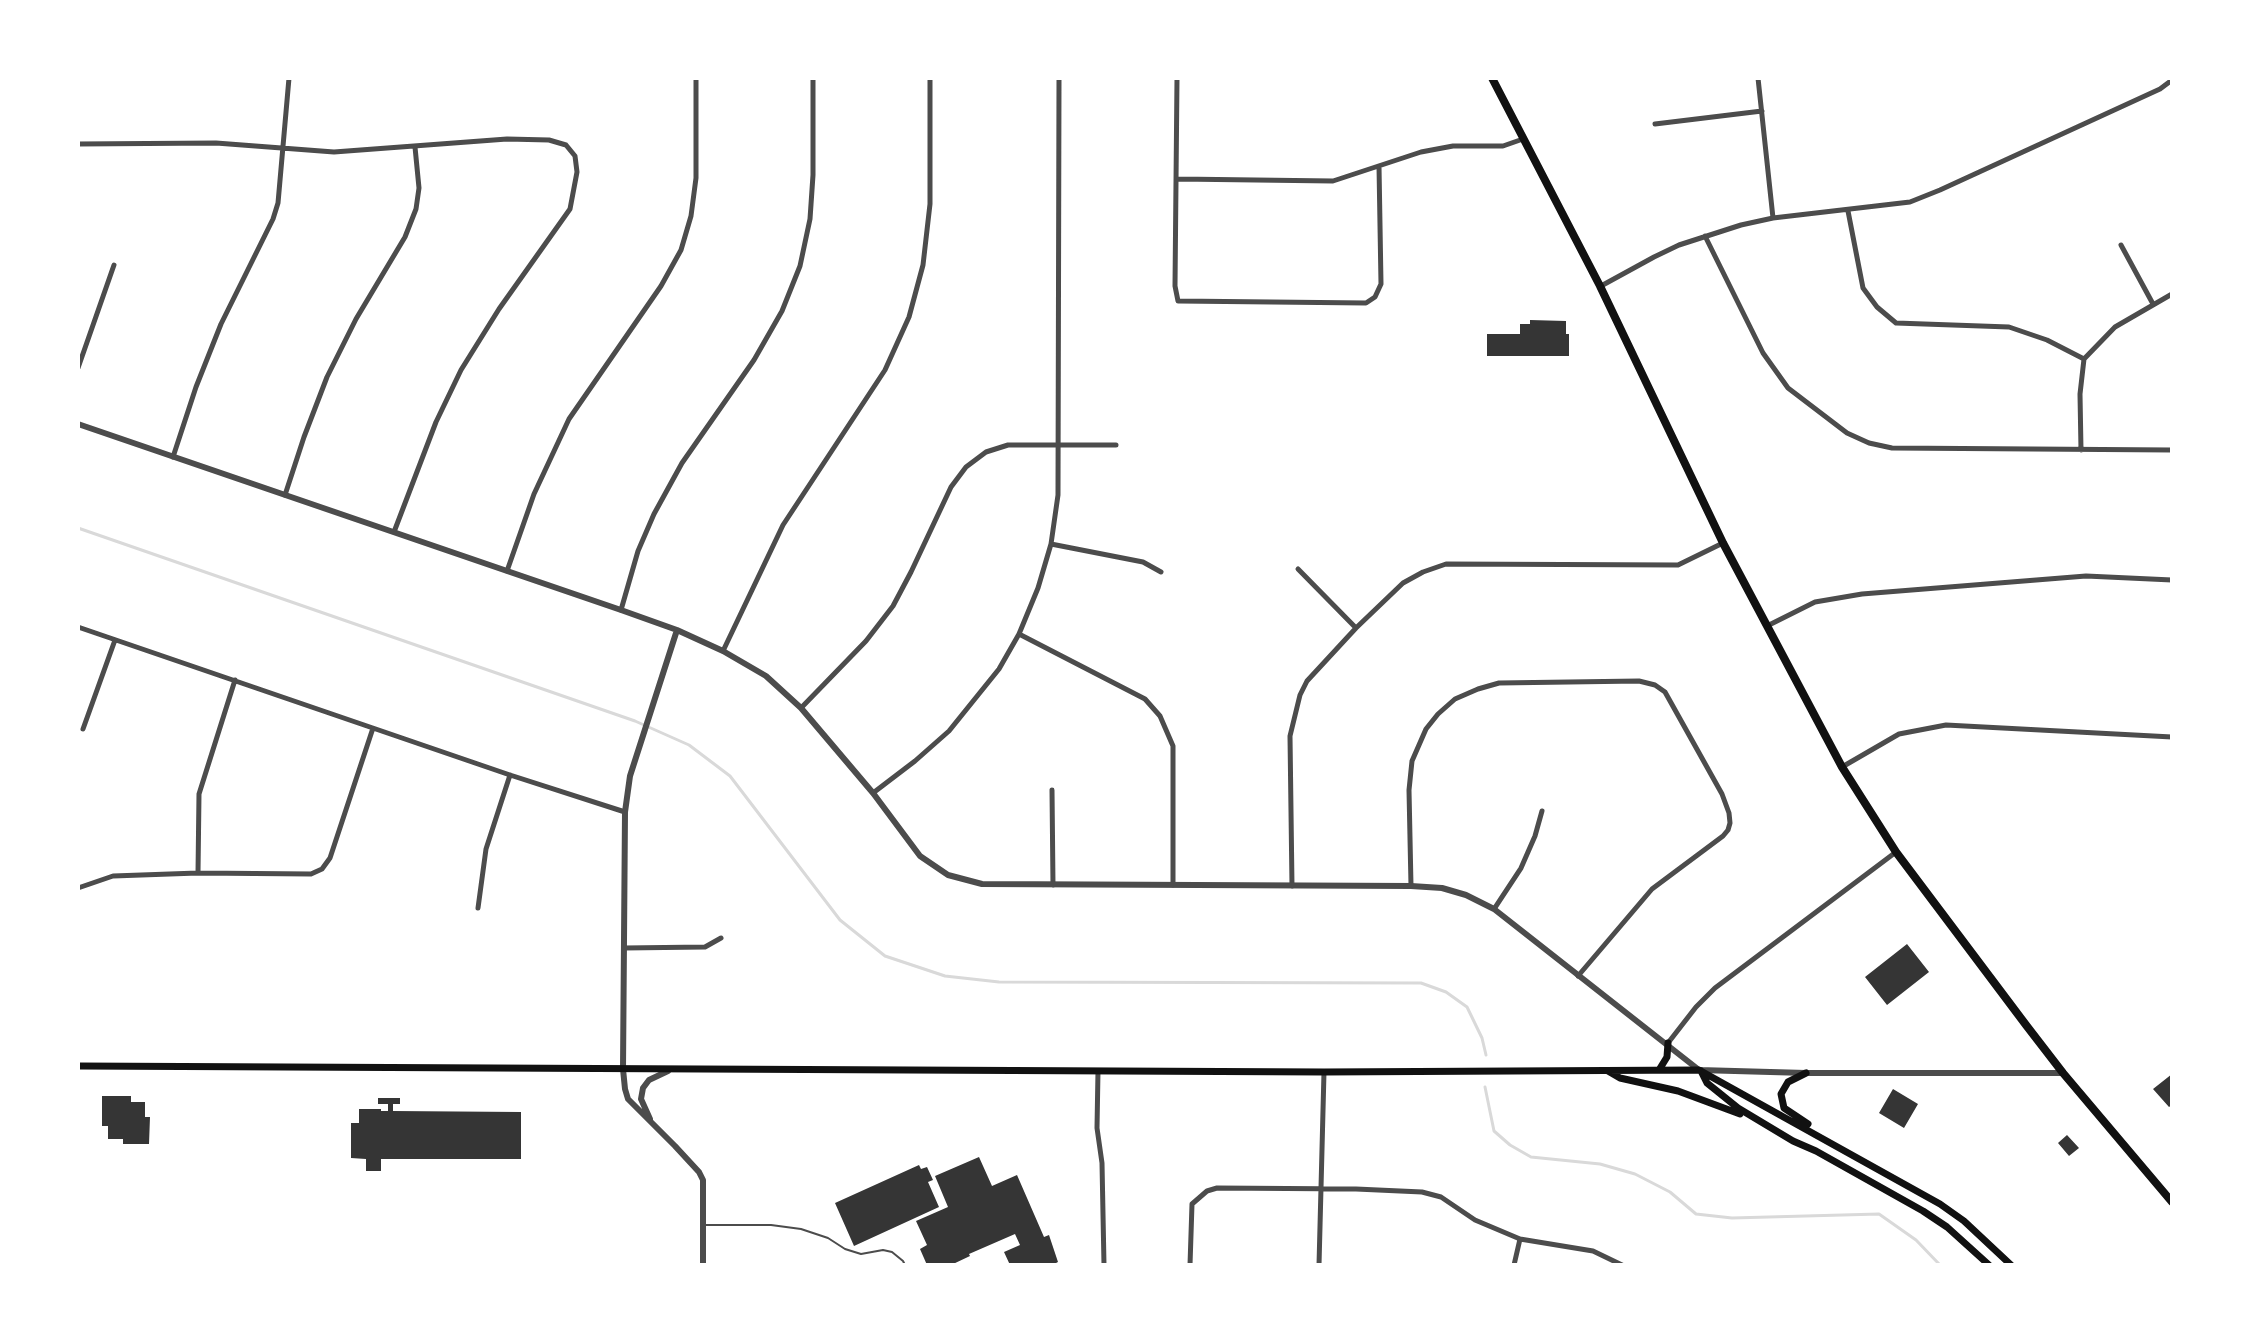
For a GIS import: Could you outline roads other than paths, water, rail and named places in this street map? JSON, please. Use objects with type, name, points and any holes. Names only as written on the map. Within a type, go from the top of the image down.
[{"type":"main road","points":[[1492,78],[1600,287],[1723,543],[1842,767],[1896,852],[2063,1073],[2172,1202]]},
{"type":"main road","points":[[1659,1070],[1667,1057],[1668,1043]]},
{"type":"main road","points":[[78,1066],[1324,1072],[1699,1070],[1940,1204],[1964,1221],[2011,1265]]},
{"type":"main road","points":[[1605,1070],[1620,1078],[1678,1091],[1768,1126]]},
{"type":"main road","points":[[1699,1070],[1716,1092],[1738,1108],[1923,1211],[1947,1227],[1989,1265]]},
{"type":"main road","points":[[1806,1073],[1788,1082],[1781,1094],[1784,1108],[1839,1146]]},
{"type":"street","points":[[173,457],[221,324],[278,203],[289,78]]},
{"type":"street","points":[[507,572],[534,494],[569,419],[661,286],[681,250],[691,216],[696,178],[696,78]]},
{"type":"street","points":[[621,610],[638,551],[654,514],[682,463],[754,360],[782,311],[800,266],[810,219],[813,78]]},
{"type":"street","points":[[723,651],[783,525],[885,370],[909,317],[923,265],[930,204],[930,78]]},
{"type":"street","points":[[873,793],[949,731],[999,669],[1019,634],[1038,588],[1051,544],[1058,495],[1059,445],[1059,78]]},
{"type":"street","points":[[1177,78],[1175,286],[1178,301],[1366,303],[1375,297],[1381,284],[1379,166]]},
{"type":"street","points":[[1758,78],[1773,218]]},
{"type":"street","points":[[1600,287],[1654,257],[1741,225],[1773,218],[1910,202],[2160,89],[2172,80]]},
{"type":"street","points":[[1655,124],[1762,111]]},
{"type":"street","points":[[78,144],[216,143],[334,152],[507,139],[549,140],[566,145],[575,156],[577,172],[570,209],[499,309],[461,370],[436,422],[394,532]]},
{"type":"street","points":[[1178,179],[1333,181],[1421,152],[1453,146],[1503,146],[1523,139]]},
{"type":"street","points":[[285,496],[327,377],[356,319],[405,237],[416,209],[419,188],[415,147]]},
{"type":"street","points":[[1848,211],[1863,288],[1877,307],[1896,323],[2009,327],[2047,340],[2084,359]]},
{"type":"street","points":[[1705,236],[1763,353],[1780,377],[1788,388],[1847,433],[1869,443],[1892,448],[2172,450]]},
{"type":"street","points":[[2121,245],[2153,304]]},
{"type":"street","points":[[78,368],[114,265]]},
{"type":"street","points":[[2081,450],[2080,394],[2084,359],[2115,327],[2172,294]]},
{"type":"street","points":[[78,424],[621,610],[723,651],[766,676],[801,708],[873,793],[920,856],[948,875],[982,884],[1442,888],[1466,895],[1494,909],[1699,1070],[2063,1073]]},
{"type":"street","points":[[801,708],[866,641],[893,606],[951,487],[966,467],[986,452],[1008,445],[1116,445]]},
{"type":"street","points":[[1292,886],[1290,736],[1294,713],[1307,681],[1403,583],[1446,564],[1678,565],[1723,543]]},
{"type":"street","points":[[1051,544],[1143,562],[1161,572]]},
{"type":"street","points":[[1298,569],[1356,628]]},
{"type":"street","points":[[1767,626],[1815,602],[1862,594],[2086,576],[2172,580]]},
{"type":"street","points":[[78,627],[625,812]]},
{"type":"street","points":[[677,630],[630,776],[625,812],[623,1069],[628,1099],[699,1172],[704,1191],[703,1265]]},
{"type":"street","points":[[1019,634],[1145,699],[1160,716],[1173,746],[1173,886]]},
{"type":"street","points":[[83,729],[115,640]]},
{"type":"street","points":[[198,873],[199,794],[235,680]]},
{"type":"street","points":[[1411,886],[1409,790],[1412,761],[1426,729],[1455,699],[1499,683],[1639,681],[1655,685],[1665,692],[1722,794],[1729,813],[1728,830],[1652,889],[1578,976]]},
{"type":"street","points":[[1842,767],[1899,734],[1946,725],[2172,737]]},
{"type":"street","points":[[78,888],[113,876],[311,874],[322,869],[330,858],[373,728]]},
{"type":"street","points":[[478,908],[486,849],[510,775]]},
{"type":"street","points":[[1052,790],[1053,885]]},
{"type":"street","points":[[1494,909],[1521,868],[1542,811]]},
{"type":"street","points":[[1668,1043],[1715,988],[1896,852]]},
{"type":"street","points":[[624,948],[705,947],[721,938]]},
{"type":"street","points":[[652,1123],[641,1099],[643,1088],[649,1080],[674,1069]]},
{"type":"street","points":[[1098,1071],[1097,1128],[1102,1163],[1104,1265]]},
{"type":"street","points":[[1319,1265],[1324,1072]]},
{"type":"street","points":[[1190,1265],[1191,1209],[1198,1198],[1217,1188],[1422,1192],[1441,1197],[1475,1220],[1520,1239],[1593,1251],[1622,1265]]},
{"type":"street","points":[[1514,1265],[1520,1239]]},
{"type":"lane","points":[[704,1225],[801,1229],[861,1254],[883,1250],[892,1252],[905,1265]]},
{"type":"waterway","points":[[78,528],[635,721],[689,745],[730,776],[840,920],[885,956],[945,976],[999,982],[1421,983],[1446,992],[1467,1007],[1482,1038],[1486,1055]]},
{"type":"waterway","points":[[1485,1087],[1494,1131],[1531,1157],[1600,1164],[1635,1174],[1670,1192],[1696,1214],[1732,1218],[1879,1214],[1916,1240],[1940,1265]]}]
